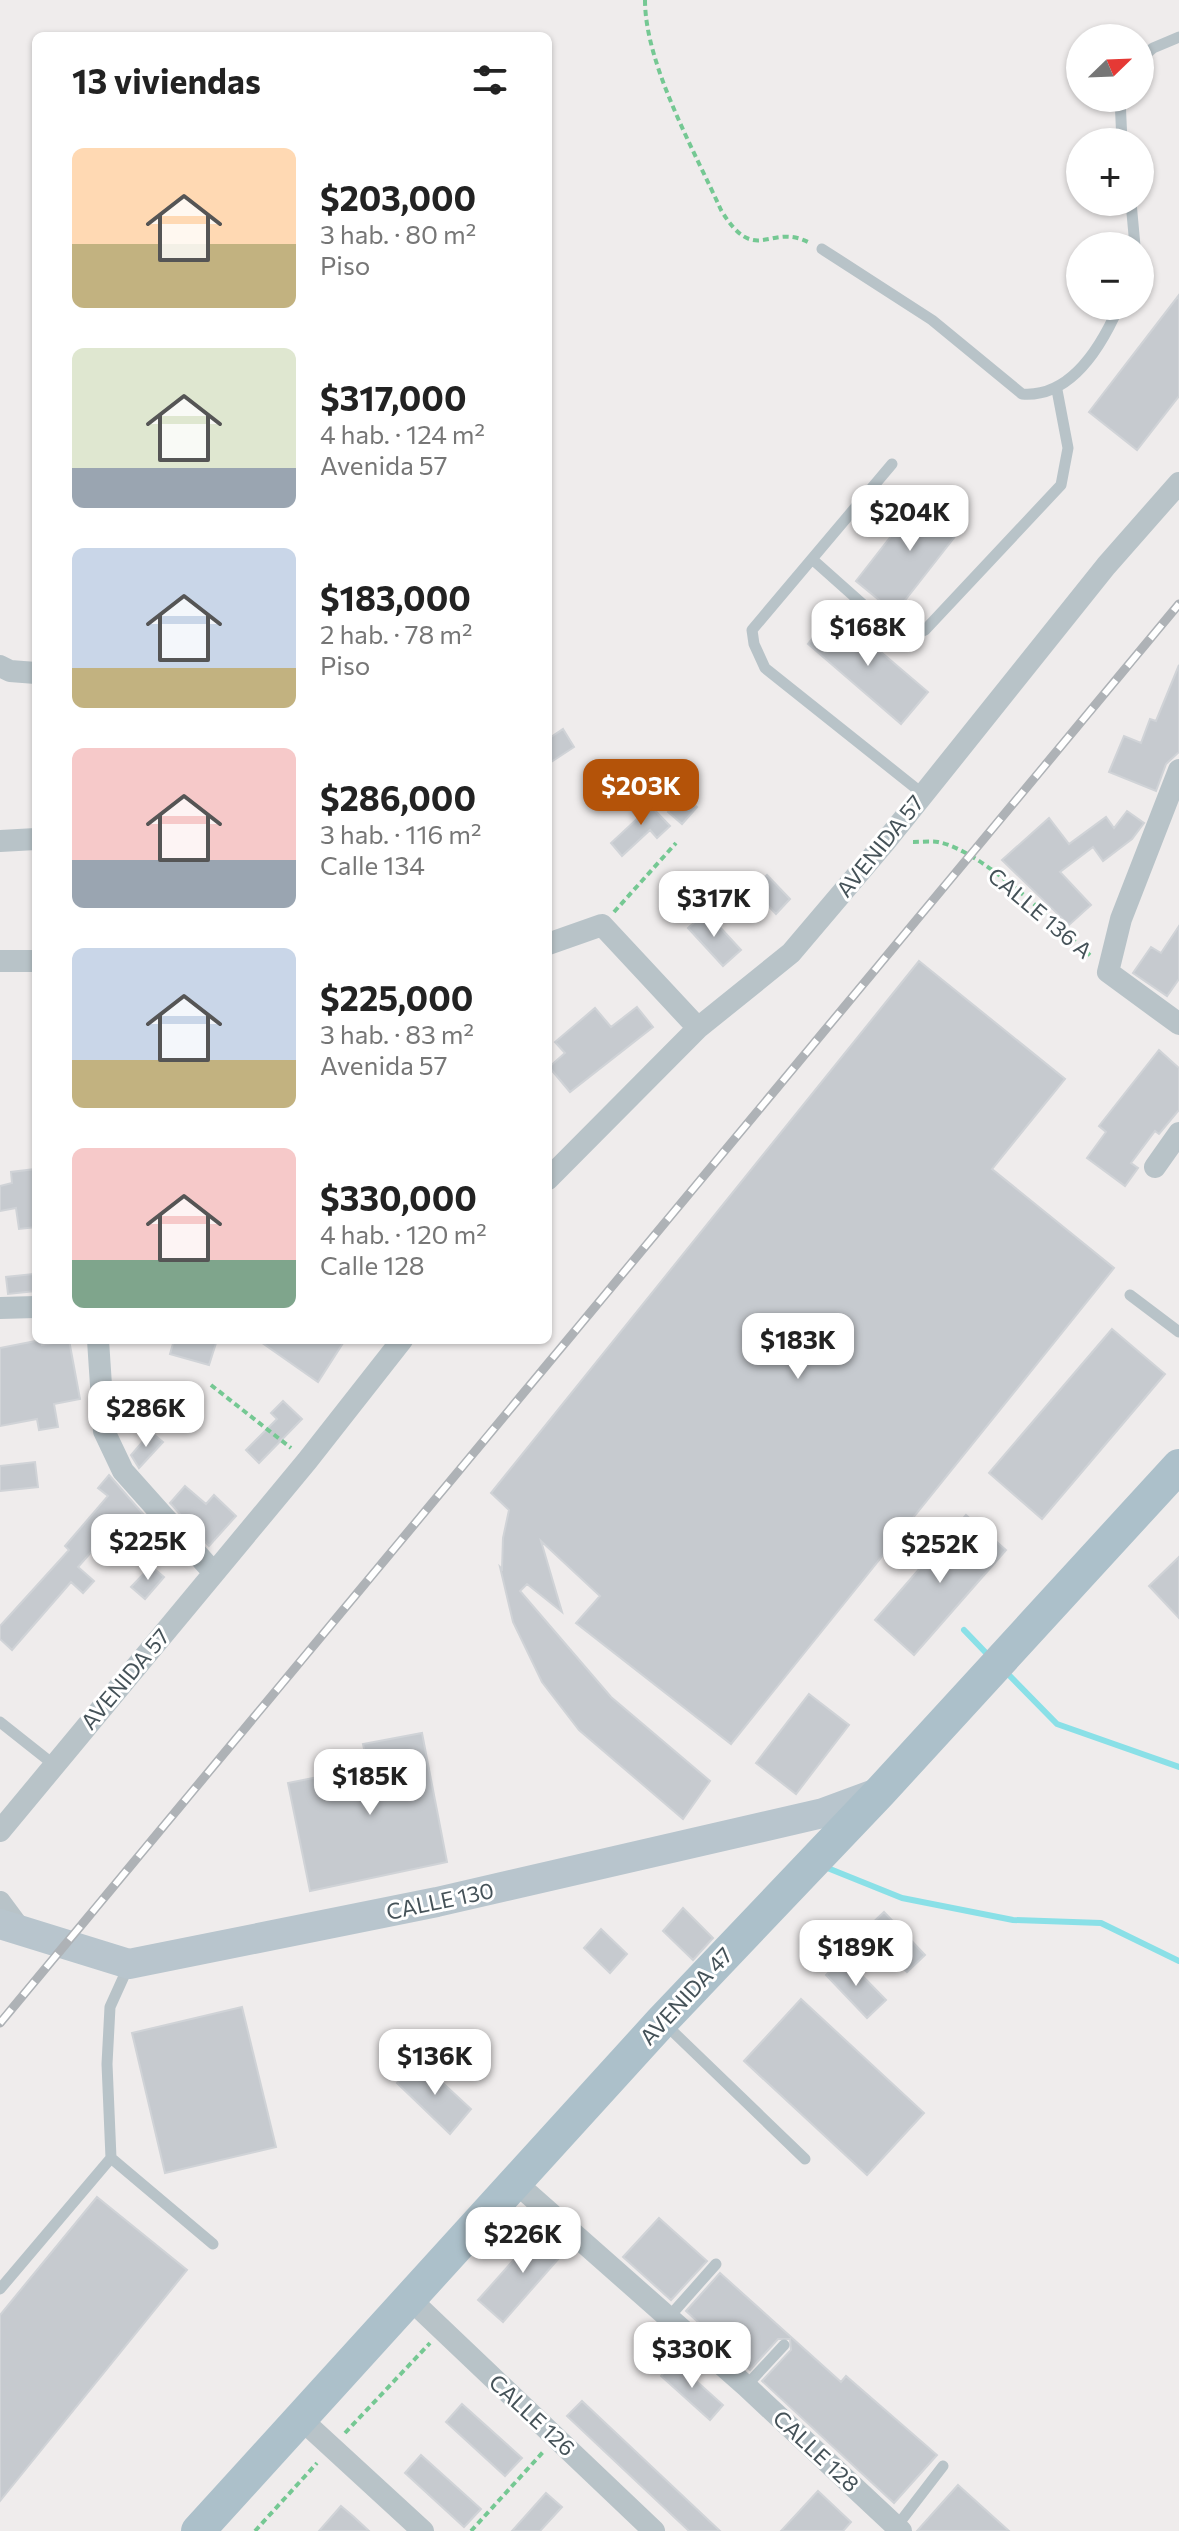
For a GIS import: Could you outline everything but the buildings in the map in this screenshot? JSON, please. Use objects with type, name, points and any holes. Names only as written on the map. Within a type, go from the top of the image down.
[{"type":"main road","name":"AVENIDA 47","points":[[198,2531],[662,2021],[880,1792],[1179,1466]]},
{"type":"main road","name":"CALLE 130","points":[[12,1928],[129,1964],[468,1895],[823,1813],[880,1792]]},
{"type":"street","name":"AVENIDA 57","points":[[552,1175],[698,1028],[791,953],[886,841],[1106,566],[1179,483]]},
{"type":"street","points":[[0,666],[10,671],[32,673]]},
{"type":"street","points":[[1108,972],[1121,919],[1179,770]]},
{"type":"street","points":[[0,841],[32,839]]},
{"type":"street","points":[[552,943],[602,925],[698,1028]]},
{"type":"street","points":[[0,961],[32,961]]},
{"type":"street","name":"CALLE 136 A","points":[[1108,972],[1179,1024]]},
{"type":"street","points":[[1155,1167],[1179,1133]]},
{"type":"street","points":[[0,1308],[32,1307]]},
{"type":"street","points":[[98,1344],[104,1431],[123,1471],[214,1573]]},
{"type":"street","name":"AVENIDA 57","points":[[0,1831],[307,1461],[399,1344]]},
{"type":"street","points":[[0,1902],[12,1928]]},
{"type":"street","name":"CALLE 128","points":[[515,2182],[746,2386],[899,2529]]},
{"type":"street","name":"CALLE 126","points":[[410,2299],[654,2531]]},
{"type":"street","points":[[301,2419],[423,2531]]},
{"type":"lane","points":[[1154,48],[1179,37]]},
{"type":"lane","points":[[822,249],[932,320],[1022,394],[1039,395],[1057,390],[1107,334],[1113,320]]},
{"type":"lane","points":[[812,559],[903,640],[925,630],[1061,485],[1068,448],[1057,390]]},
{"type":"lane","points":[[892,464],[752,630],[754,644],[765,668],[923,794]]},
{"type":"lane","points":[[1130,1295],[1179,1332]]},
{"type":"lane","points":[[0,1722],[53,1764]]},
{"type":"lane","points":[[0,2289],[111,2158],[107,2064],[110,2007],[129,1964]]},
{"type":"lane","points":[[662,2021],[805,2159]]},
{"type":"lane","points":[[111,2158],[213,2244]]},
{"type":"lane","points":[[669,2317],[716,2264]]},
{"type":"lane","points":[[746,2386],[784,2345]]},
{"type":"lane","points":[[899,2529],[943,2466]]},
{"type":"path","points":[[645,0],[645,25],[656,63],[732,229],[744,239],[758,242],[790,236],[822,249]]},
{"type":"path","name":"CALLE 136 A","points":[[886,841],[938,842],[969,854],[1037,907],[1108,972]]},
{"type":"path","points":[[602,925],[676,843]]},
{"type":"path","points":[[211,1385],[307,1461]]},
{"type":"path","points":[[255,2531],[442,2330]]},
{"type":"path","points":[[471,2531],[556,2438]]},
{"type":"waterway","points":[[964,1630],[989,1656]]},
{"type":"waterway","points":[[1006,1672],[1057,1724],[1179,1767]]},
{"type":"waterway","points":[[825,1867],[902,1898],[1013,1920],[1101,1923],[1179,1961]]},
{"type":"railway","points":[[0,2023],[1179,604]]}]
